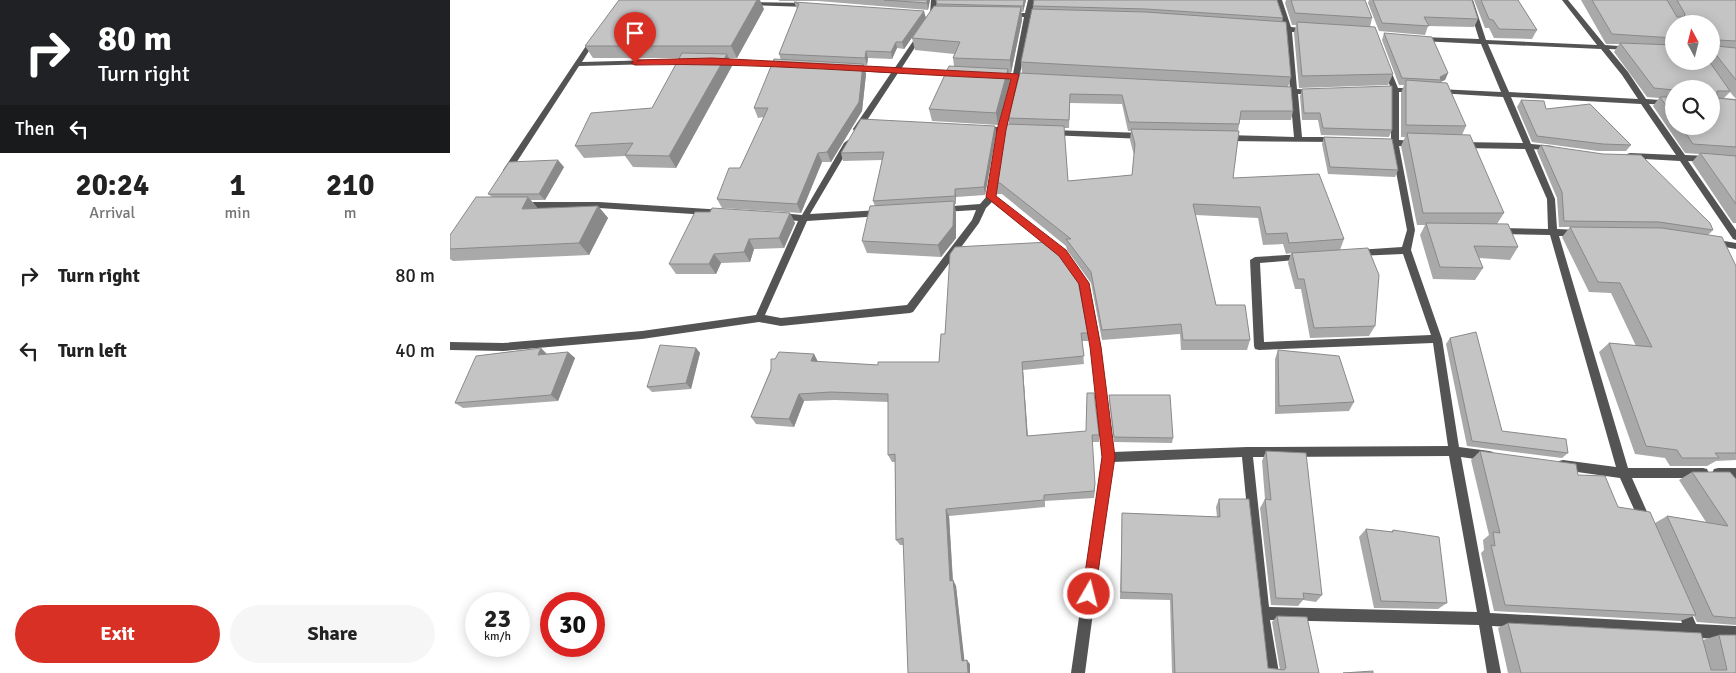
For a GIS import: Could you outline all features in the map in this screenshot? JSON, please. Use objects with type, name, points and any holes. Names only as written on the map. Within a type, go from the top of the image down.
[{"type":"street","points":[[928,22],[933,14],[934,0]]},
{"type":"street","points":[[450,346],[503,347],[642,335],[759,318],[781,322],[910,309],[976,221],[982,207],[991,197],[1002,130],[1016,76],[1031,0]]},
{"type":"street","points":[[1279,0],[1288,29],[1298,138]]},
{"type":"street","points":[[1470,0],[1484,43],[1530,146],[1551,199],[1552,232],[1624,473],[1651,534]]},
{"type":"street","points":[[1565,0],[1643,101],[1736,237]]},
{"type":"street","points":[[742,4],[818,5]]},
{"type":"street","points":[[924,13],[943,14]]},
{"type":"street","points":[[1000,15],[1048,16]]},
{"type":"street","points":[[1268,28],[1316,31]]},
{"type":"street","points":[[759,318],[804,218],[861,121],[896,72],[922,30]]},
{"type":"street","points":[[501,180],[597,34]]},
{"type":"street","points":[[1410,38],[1638,49]]},
{"type":"street","points":[[1381,54],[1395,90],[1395,143],[1416,230],[1406,250],[1437,339],[1454,451],[1494,673]]},
{"type":"street","points":[[577,64],[703,61]]},
{"type":"street","points":[[712,61],[790,65]]},
{"type":"street","points":[[848,69],[970,74]]},
{"type":"street","points":[[988,75],[1036,77]]},
{"type":"street","points":[[1367,90],[1423,90]]},
{"type":"street","points":[[1273,91],[1321,91]]},
{"type":"street","points":[[1432,91],[1506,93],[1665,102]]},
{"type":"street","points":[[861,121],[871,122]]},
{"type":"street","points":[[974,129],[1030,132]]},
{"type":"street","points":[[1040,132],[1153,137]]},
{"type":"street","points":[[1221,138],[1346,140]]},
{"type":"street","points":[[1375,142],[1424,144]]},
{"type":"street","points":[[1453,144],[1530,146],[1559,150]]},
{"type":"street","points":[[1616,156],[1681,157],[1718,160]]},
{"type":"street","points":[[991,197],[1062,253],[1084,283],[1096,347],[1108,457],[1078,673]]},
{"type":"street","points":[[513,205],[598,205],[736,213]]},
{"type":"street","points":[[932,210],[982,207]]},
{"type":"street","points":[[775,216],[804,218],[893,212]]},
{"type":"street","points":[[1486,231],[1589,233]]},
{"type":"street","points":[[1699,240],[1736,246]]},
{"type":"street","points":[[1350,254],[1406,250]]},
{"type":"street","points":[[1313,256],[1255,260],[1259,346],[1437,339]]},
{"type":"street","points":[[1108,457],[1247,452],[1454,451],[1502,457]]},
{"type":"street","points":[[1247,452],[1263,613],[1272,673]]},
{"type":"street","points":[[1549,463],[1624,473],[1736,473]]},
{"type":"street","points":[[1677,595],[1692,630],[1702,673]]},
{"type":"street","points":[[1263,613],[1485,619],[1736,633]]},
{"type":"building","points":[[619,0],[757,0],[731,46],[585,46]]},
{"type":"building","points":[[884,0],[927,0],[927,3]]},
{"type":"building","points":[[936,0],[1024,0],[1023,6],[937,4]]},
{"type":"building","points":[[1034,0],[1277,0],[1283,18],[1146,9],[1033,6]]},
{"type":"building","points":[[1291,0],[1365,0],[1372,18],[1295,13]]},
{"type":"building","points":[[1373,0],[1472,0],[1478,19],[1424,17],[1429,26],[1382,23]]},
{"type":"building","points":[[1481,0],[1518,0],[1537,30],[1499,29],[1493,20],[1489,19]]},
{"type":"building","points":[[1592,0],[1667,0],[1676,15],[1665,15],[1665,37],[1612,34]]},
{"type":"building","points":[[1677,0],[1736,0],[1736,41],[1720,40],[1720,15],[1685,15]]},
{"type":"building","points":[[794,2],[924,11],[902,42],[896,42],[891,52],[866,51],[865,58],[779,54],[799,4]]},
{"type":"building","points":[[934,6],[1021,7],[1010,60],[953,58],[960,42],[912,38]]},
{"type":"building","points":[[1032,9],[1146,12],[1286,22],[1291,77],[1021,62]]},
{"type":"building","points":[[1297,22],[1375,27],[1393,74],[1302,76]]},
{"type":"building","points":[[1384,33],[1432,37],[1448,73],[1440,77],[1441,80],[1402,78]]},
{"type":"building","points":[[1620,43],[1665,45],[1665,70],[1715,70],[1730,91],[1720,91],[1720,80],[1665,80],[1665,89],[1654,88]]},
{"type":"building","points":[[1720,46],[1736,48],[1736,80],[1720,60]]},
{"type":"building","points":[[682,53],[727,54],[669,156],[625,155],[633,143],[575,146],[591,113],[652,108]]},
{"type":"building","points":[[774,59],[863,64],[859,102],[827,152],[818,153],[797,204],[717,199],[729,168],[740,168],[768,108],[754,108]]},
{"type":"building","points":[[949,66],[1008,69],[996,113],[929,109]]},
{"type":"building","points":[[1020,73],[1291,87],[1293,111],[1241,111],[1239,124],[1129,122],[1122,95],[1070,94],[1069,120],[1008,118]]},
{"type":"building","points":[[1406,80],[1447,83],[1466,126],[1406,125]]},
{"type":"building","points":[[1392,86],[1392,130],[1323,128],[1320,113],[1304,113],[1302,89]]},
{"type":"building","points":[[1660,97],[1665,97],[1665,104]]},
{"type":"building","points":[[1720,98],[1736,100],[1736,147],[1693,144],[1687,135],[1720,135]]},
{"type":"building","points":[[1521,100],[1544,101],[1546,109],[1590,104],[1631,145],[1603,144],[1537,136]]},
{"type":"building","points":[[861,119],[995,126],[984,187],[955,189],[955,196],[873,201],[884,152],[841,153]]},
{"type":"building","points":[[1006,124],[1064,126],[1068,181],[1132,175],[1135,144],[1131,129],[1239,131],[1233,178],[1319,174],[1344,239],[1289,243],[1287,233],[1266,234],[1260,207],[1193,204],[1216,305],[1245,305],[1250,340],[1183,340],[1181,324],[1102,330],[1091,272],[1066,239],[1071,239],[1000,183],[996,183]]},
{"type":"building","points":[[1407,133],[1470,135],[1504,213],[1423,213]]},
{"type":"building","points":[[1324,137],[1392,139],[1398,170],[1330,167]]},
{"type":"building","points":[[1541,145],[1603,154],[1641,155],[1710,223],[1713,230],[1659,222],[1564,221],[1562,192]]},
{"type":"building","points":[[1700,153],[1736,156],[1736,204]]},
{"type":"building","points":[[558,160],[539,194],[488,194],[509,162]]},
{"type":"building","points":[[476,197],[528,197],[522,209],[598,206],[579,243],[450,249],[450,235]]},
{"type":"building","points":[[954,201],[953,226],[938,245],[862,241],[870,206]]},
{"type":"building","points":[[712,208],[790,213],[779,238],[749,239],[744,252],[714,254],[709,264],[669,264],[695,212],[710,212]]},
{"type":"building","points":[[1426,223],[1508,224],[1518,247],[1474,246],[1483,268],[1440,267]]},
{"type":"building","points":[[1570,227],[1662,228],[1722,237],[1736,266],[1736,453],[1715,453],[1719,458],[1682,458],[1677,450],[1646,446],[1609,343],[1652,347],[1620,283],[1598,282]]},
{"type":"building","points":[[1050,242],[1057,248],[1077,276],[1088,333],[1081,333],[1084,356],[1022,362],[1027,436],[1086,431],[1087,393],[1094,393],[1099,435],[1092,435],[1094,491],[1044,495],[1044,500],[946,509],[950,581],[953,580],[962,661],[967,660],[968,673],[908,673],[903,538],[896,540],[895,454],[888,455],[888,394],[831,392],[799,394],[789,419],[751,417],[771,370],[771,359],[775,359],[779,352],[814,354],[811,361],[878,365],[878,362],[939,362],[941,334],[945,334],[950,254],[955,247]]},
{"type":"building","points":[[1368,248],[1379,275],[1375,326],[1314,328],[1304,279],[1298,279],[1292,253]]},
{"type":"building","points":[[1476,332],[1502,431],[1566,439],[1568,453],[1472,441],[1450,338]]},
{"type":"building","points":[[660,345],[696,348],[686,383],[647,387]]},
{"type":"building","points":[[541,348],[538,355],[568,352],[551,395],[455,403],[476,356]]},
{"type":"building","points":[[1278,350],[1339,356],[1354,402],[1279,406]]},
{"type":"building","points":[[1109,395],[1170,395],[1173,438],[1114,437]]},
{"type":"building","points":[[1266,451],[1306,453],[1322,595],[1303,593],[1304,599],[1276,598],[1265,499],[1271,500]]},
{"type":"building","points":[[1480,451],[1576,464],[1578,475],[1605,476],[1618,507],[1650,512],[1696,615],[1505,605],[1491,545],[1495,546],[1493,532],[1500,533]]},
{"type":"building","points":[[1692,472],[1730,472],[1736,479],[1736,618],[1713,616],[1667,516],[1728,526]]},
{"type":"building","points":[[1219,499],[1249,499],[1268,668],[1284,670],[1286,668],[1277,616],[1307,617],[1319,673],[1175,673],[1172,594],[1121,592],[1122,513],[1220,517]]},
{"type":"building","points":[[1366,529],[1393,532],[1393,530],[1439,537],[1447,603],[1381,601]]},
{"type":"building","points":[[1508,623],[1701,633],[1711,670],[1727,670],[1719,635],[1736,635],[1736,673],[1521,673]]},
{"type":"building","points":[[1373,671],[1373,673],[1343,673]]},
{"type":"route","points":[[635,63],[712,61],[896,72],[1016,76],[1002,130],[991,197],[1062,253],[1084,283],[1096,347],[1108,457],[1089,594]]}]
